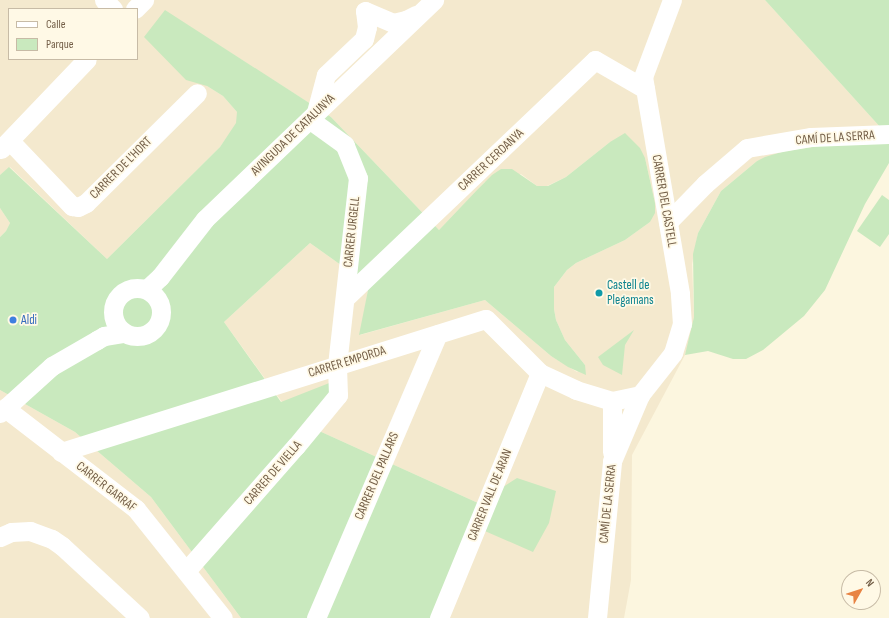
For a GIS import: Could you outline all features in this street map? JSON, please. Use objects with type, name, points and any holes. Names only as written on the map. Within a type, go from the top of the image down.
[{"type":"street","points":[[104,0],[112,8]]},
{"type":"street","points":[[136,8],[144,0]]},
{"type":"street","name":"AVINGUDA DE CATALUNYA","points":[[155,289],[205,219],[434,0]]},
{"type":"street","name":"CARRER DEL CASTELL","points":[[640,395],[674,353],[682,324],[680,293],[643,77],[672,0]]},
{"type":"street","points":[[360,6],[393,23],[406,20],[420,13]]},
{"type":"street","points":[[360,6],[392,40]]},
{"type":"street","points":[[313,116],[326,75],[364,39],[367,28],[360,6]]},
{"type":"street","points":[[5,146],[86,60]]},
{"type":"street","name":"CARRER CERDANYA","points":[[345,298],[595,60],[645,89]]},
{"type":"street","name":"CARRER DE L'HORT","points":[[5,146],[72,206],[78,207],[86,203],[196,93]]},
{"type":"street","name":"CARRER URGELL","points":[[313,116],[345,145],[358,178],[337,365]]},
{"type":"street","name":"CAMÍ DE LA SERRA","points":[[668,222],[704,184],[747,148],[811,137],[889,134]]},
{"type":"street","points":[[2,410],[52,366],[104,336],[124,333],[135,336],[145,335],[154,330],[160,321],[162,310],[155,289],[136,287],[126,290],[117,296],[113,306],[113,317],[117,326],[124,333]]},
{"type":"street","points":[[104,336],[113,317]]},
{"type":"street","name":"CARRER EMPORDA","points":[[61,452],[486,319],[540,373],[576,390],[612,401],[640,395]]},
{"type":"street","name":"CARRER DEL PALLARS","points":[[316,618],[438,334]]},
{"type":"street","name":"CARRER DE VIELLA","points":[[186,571],[296,446],[338,395],[337,365]]},
{"type":"street","name":"CARRER VALL DE ARAN","points":[[439,618],[540,373]]},
{"type":"street","name":"CAMÍ DE LA SERRA","points":[[597,618],[612,461],[640,395]]},
{"type":"street","points":[[612,401],[612,461]]},
{"type":"street","name":"CARRER GARRAF","points":[[2,410],[61,452],[136,509],[224,618]]},
{"type":"street","points":[[0,537],[11,532],[30,531],[52,539],[62,546],[140,618]]},
{"type":"shaded area","points":[[0,0],[765,0],[881,128],[827,145],[785,151],[757,161],[721,191],[698,233],[692,264],[694,317],[688,346],[685,355],[632,455],[631,580],[624,618],[432,618],[478,503],[317,430],[282,402],[224,322],[310,243],[369,285],[360,335],[485,300],[551,356],[577,372],[585,365],[565,340],[556,320],[554,309],[554,287],[567,270],[576,263],[625,240],[650,222],[655,203],[645,158],[610,142],[566,177],[547,186],[537,186],[521,174],[485,182],[439,230],[331,117],[165,11],[207,86],[223,96],[237,112],[237,123],[220,147],[107,259],[10,167],[0,175]]},
{"type":"shaded area","points":[[0,208],[10,223],[6,231],[0,237]]},
{"type":"shaded area","points":[[0,390],[75,432],[151,497],[241,618],[0,618]]},
{"type":"green space","points":[[765,0],[889,0],[889,163],[865,204],[825,290],[804,316],[763,350],[746,359],[733,359],[708,351],[685,355],[694,317],[693,254],[698,233],[721,191],[757,161],[765,157],[785,151],[827,145],[881,128]]},
{"type":"green space","points":[[165,10],[331,117],[439,230],[492,175],[501,169],[512,169],[537,186],[548,186],[566,177],[610,142],[625,133],[640,148],[645,158],[655,203],[655,213],[650,222],[625,240],[576,263],[567,270],[554,287],[554,309],[556,320],[565,340],[585,365],[586,375],[568,367],[551,356],[485,300],[359,335],[369,285],[310,243],[224,322],[281,402],[342,378],[317,430],[478,503],[517,478],[556,491],[549,523],[533,552],[471,525],[432,618],[241,618],[151,497],[75,432],[0,390],[0,237],[6,231],[10,223],[0,208],[0,175],[9,167],[107,259],[220,147],[236,123],[237,112],[223,96],[207,86],[186,80],[144,37]]},
{"type":"green space","points":[[882,195],[889,200],[889,234],[880,247],[857,231]]},
{"type":"green space","points":[[634,330],[625,345],[622,375],[603,365],[598,357]]},
{"type":"place","name":"Castell de Plegamans","points":[[599,293]]},
{"type":"place","name":"Aldi","points":[[13,320]]}]
